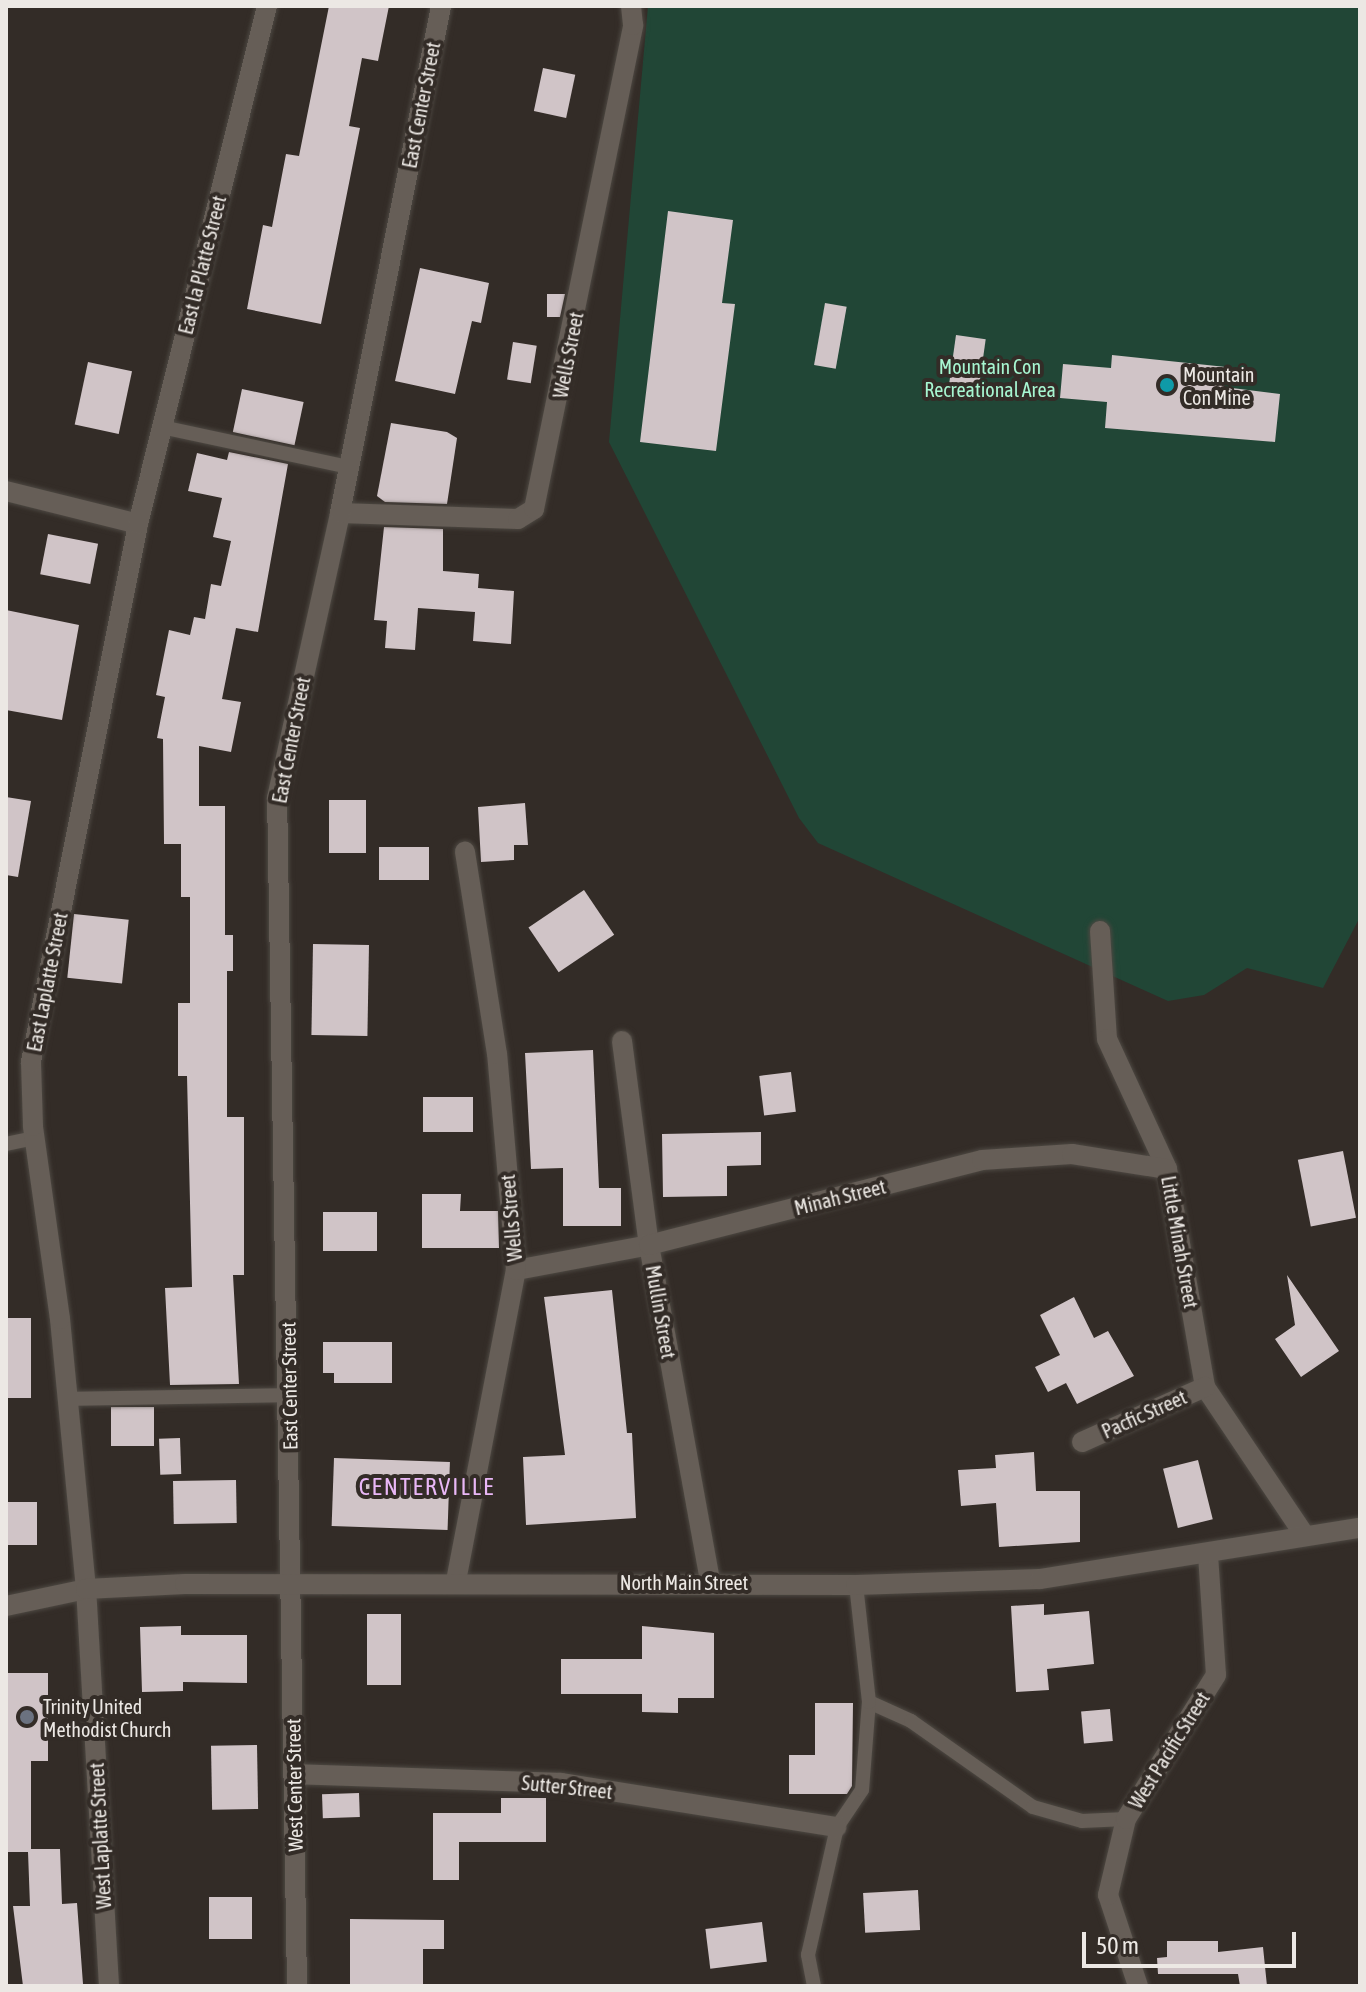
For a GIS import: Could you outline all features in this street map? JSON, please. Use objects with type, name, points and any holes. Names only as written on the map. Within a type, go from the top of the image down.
[{"type":"street","name":"East la Platte Street","points":[[138,524],[267,6]]},
{"type":"street","name":"East Center Street","points":[[294,1583],[277,798],[340,513],[441,6]]},
{"type":"street","name":"Wells Street","points":[[340,513],[518,519],[534,509],[633,25],[631,6]]},
{"type":"street","points":[[6,491],[138,524]]},
{"type":"street","name":"East Laplatte Street","points":[[86,1589],[68,1399],[35,1138],[31,1062],[138,524]]},
{"type":"street","name":"Wells Street","points":[[456,1581],[516,1270],[497,1054],[465,852]]},
{"type":"street","name":"Little Minah Street","points":[[1100,931],[1107,1039],[1167,1169],[1205,1387],[1305,1536]]},
{"type":"street","name":"Mullin Street","points":[[622,1041],[649,1245],[710,1582]]},
{"type":"street","name":"Minah Street","points":[[516,1270],[649,1245],[982,1160],[1072,1154],[1167,1169]]},
{"type":"street","name":"Pacfic Street","points":[[1082,1442],[1205,1387]]},
{"type":"street","name":"North Main Street","points":[[6,1606],[86,1589],[294,1583],[456,1581],[856,1585],[1040,1579],[1208,1556],[1360,1528]]},
{"type":"street","name":"West Pacific Street","points":[[1138,1986],[1108,1895],[1126,1819],[1216,1675],[1208,1556]]},
{"type":"street","name":"West Center Street","points":[[294,1583],[293,1774],[297,1986]]},
{"type":"street","name":"West Laplatte Street","points":[[86,1589],[109,1986]]},
{"type":"street","name":"Sutter Street","points":[[293,1774],[561,1783],[837,1827]]},
{"type":"lane","points":[[162,427],[349,467]]},
{"type":"lane","points":[[6,1144],[35,1138]]},
{"type":"lane","points":[[68,1399],[290,1395]]},
{"type":"lane","points":[[814,1986],[808,1955],[837,1827],[862,1790],[869,1702],[856,1585]]},
{"type":"lane","points":[[869,1702],[911,1721],[1033,1807],[1082,1821],[1126,1819]]},
{"type":"green space","name":"Mountain Con Recreational Area","points":[[648,6],[1360,6],[1360,917],[1323,988],[1247,968],[1204,995],[1168,1001],[818,843],[799,818],[609,442]]},
{"type":"building","points":[[329,6],[389,6],[378,61],[362,58],[349,126],[360,128],[321,324],[247,309],[263,225],[272,227],[286,154],[299,156]]},
{"type":"building","points":[[543,68],[575,75],[566,118],[534,111]]},
{"type":"building","points":[[668,211],[733,220],[722,303],[735,304],[716,451],[640,442]]},
{"type":"building","points":[[420,268],[489,283],[481,323],[472,321],[455,394],[395,381]]},
{"type":"building","points":[[547,294],[565,294],[560,317],[547,317]]},
{"type":"building","points":[[825,303],[847,307],[836,369],[814,365]]},
{"type":"building","points":[[956,335],[986,339],[978,392],[949,387]]},
{"type":"building","points":[[513,342],[537,346],[531,383],[507,380]]},
{"type":"building","name":"Mountain Con Mine","points":[[1112,355],[1226,367],[1224,387],[1280,394],[1275,442],[1105,428],[1107,402],[1060,398],[1063,364],[1111,368]]},
{"type":"building","points":[[88,362],[132,371],[119,434],[75,425]]},
{"type":"building","points":[[242,389],[304,402],[294,445],[233,432]]},
{"type":"building","points":[[391,423],[447,432],[457,438],[447,504],[385,502],[377,496]]},
{"type":"building","points":[[229,452],[288,464],[258,632],[236,628],[222,699],[241,702],[231,752],[199,746],[199,806],[225,806],[225,935],[233,935],[233,971],[227,971],[227,1117],[244,1117],[244,1275],[233,1275],[239,1384],[170,1385],[165,1288],[192,1287],[187,1076],[178,1076],[178,1003],[190,1003],[190,897],[181,897],[181,844],[164,844],[163,739],[157,738],[165,697],[156,695],[169,630],[190,635],[194,617],[205,619],[211,584],[221,586],[231,541],[213,537],[222,498],[188,491],[197,453],[227,460]]},
{"type":"building","points":[[384,527],[443,529],[443,571],[479,574],[478,588],[514,591],[511,644],[473,641],[475,612],[418,608],[415,650],[385,648],[387,621],[374,620]]},
{"type":"building","points":[[48,534],[98,544],[90,584],[40,574]]},
{"type":"building","points":[[6,610],[79,625],[62,720],[6,710]]},
{"type":"building","points":[[6,797],[31,801],[18,877],[6,875]]},
{"type":"building","points":[[329,800],[366,800],[366,853],[329,853]]},
{"type":"building","points":[[525,803],[528,845],[514,845],[514,860],[481,862],[478,807]]},
{"type":"building","points":[[379,847],[429,847],[429,880],[379,880]]},
{"type":"building","points":[[584,890],[614,935],[559,972],[528,927]]},
{"type":"building","points":[[74,914],[129,920],[122,983],[67,978]]},
{"type":"building","points":[[313,944],[369,945],[367,1036],[311,1035]]},
{"type":"building","points":[[593,1050],[599,1188],[621,1188],[621,1226],[563,1226],[563,1168],[531,1169],[525,1053]]},
{"type":"building","points":[[791,1072],[796,1112],[764,1116],[759,1076]]},
{"type":"building","points":[[423,1097],[473,1097],[473,1132],[423,1132]]},
{"type":"building","points":[[761,1132],[761,1165],[727,1166],[727,1196],[663,1197],[662,1134]]},
{"type":"building","points":[[1343,1151],[1356,1218],[1311,1227],[1298,1160]]},
{"type":"building","points":[[422,1194],[461,1194],[460,1211],[498,1211],[499,1248],[422,1248]]},
{"type":"building","points":[[323,1212],[377,1212],[377,1251],[323,1251]]},
{"type":"building","points":[[1287,1275],[1339,1351],[1301,1377],[1275,1339],[1295,1325]]},
{"type":"building","points":[[612,1290],[627,1433],[632,1433],[636,1518],[526,1525],[523,1457],[565,1455],[544,1297]]},
{"type":"building","points":[[1074,1297],[1094,1338],[1108,1331],[1134,1376],[1077,1404],[1066,1383],[1048,1392],[1035,1367],[1060,1355],[1040,1315]]},
{"type":"building","points":[[6,1318],[31,1318],[31,1398],[6,1398]]},
{"type":"building","points":[[323,1342],[392,1342],[392,1383],[334,1383],[334,1373],[323,1373]]},
{"type":"building","points":[[111,1407],[154,1407],[154,1446],[111,1446]]},
{"type":"building","points":[[180,1438],[181,1474],[160,1475],[159,1439]]},
{"type":"building","points":[[1034,1452],[1036,1491],[1080,1491],[1080,1542],[999,1547],[996,1503],[961,1506],[958,1470],[996,1468],[995,1455]]},
{"type":"building","points":[[334,1458],[450,1462],[448,1530],[332,1526]]},
{"type":"building","points":[[1198,1460],[1213,1519],[1178,1528],[1163,1469]]},
{"type":"building","points":[[236,1480],[237,1523],[174,1524],[173,1481]]},
{"type":"building","points":[[6,1502],[37,1502],[37,1545],[6,1545]]},
{"type":"building","points":[[1044,1604],[1044,1615],[1089,1611],[1094,1664],[1047,1669],[1049,1690],[1016,1692],[1011,1606]]},
{"type":"building","points":[[367,1614],[401,1614],[401,1685],[367,1685]]},
{"type":"building","points":[[181,1626],[181,1635],[247,1635],[247,1683],[183,1682],[183,1691],[142,1692],[140,1627]]},
{"type":"building","points":[[642,1626],[714,1633],[714,1698],[678,1698],[678,1713],[642,1712],[642,1694],[561,1694],[561,1659],[642,1659]]},
{"type":"building","points":[[6,1673],[48,1673],[48,1761],[31,1761],[31,1849],[60,1849],[62,1904],[77,1903],[83,1984],[23,1986],[13,1906],[30,1906],[28,1852],[6,1852]]},
{"type":"building","points":[[815,1703],[853,1703],[852,1786],[847,1794],[789,1794],[789,1755],[815,1755]]},
{"type":"building","points":[[1110,1709],[1113,1741],[1084,1743],[1081,1712]]},
{"type":"building","points":[[257,1745],[258,1809],[212,1810],[211,1746]]},
{"type":"building","points":[[359,1793],[360,1817],[323,1818],[322,1794]]},
{"type":"building","points":[[501,1798],[546,1798],[546,1842],[459,1842],[459,1880],[433,1880],[433,1813],[501,1813]]},
{"type":"building","points":[[918,1890],[920,1930],[865,1933],[863,1893]]},
{"type":"building","points":[[209,1897],[252,1897],[252,1939],[209,1939]]},
{"type":"building","points":[[350,1919],[444,1920],[444,1949],[423,1949],[423,1986],[350,1986]]},
{"type":"building","points":[[762,1922],[767,1962],[710,1969],[705,1929]]},
{"type":"building","points":[[1167,1941],[1218,1941],[1218,1952],[1263,1947],[1267,1986],[1240,1986],[1238,1974],[1158,1974],[1157,1958],[1167,1957]]},
{"type":"place","name":"Mountain Con Mine","points":[[1167,385]]},
{"type":"place","name":"Trinity United Methodist Church","points":[[27,1717]]},
{"type":"district","name":"CENTERVILLE","points":[[427,1487]]}]
